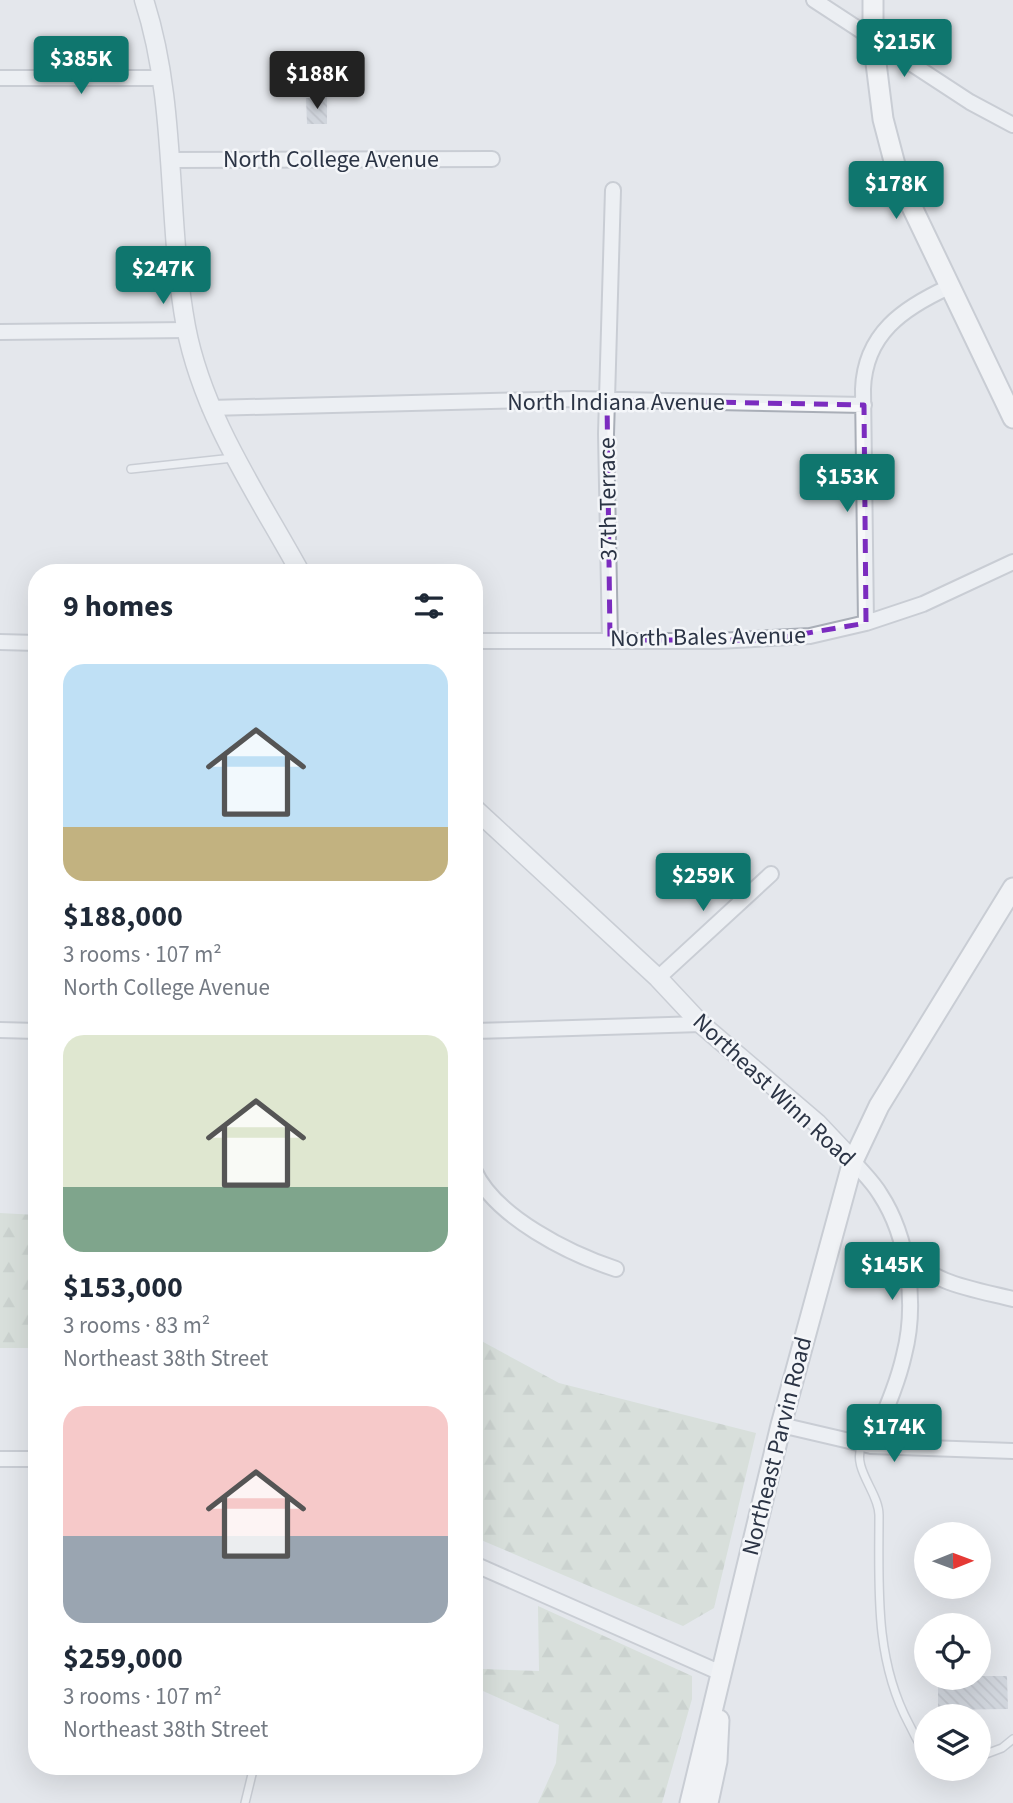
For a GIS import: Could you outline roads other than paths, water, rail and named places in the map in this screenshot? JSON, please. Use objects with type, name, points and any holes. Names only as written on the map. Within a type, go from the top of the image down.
[{"type":"main road","points":[[873,0],[873,39],[883,119],[899,180],[1013,418]]},
{"type":"main road","name":"Northeast Parvin Road","points":[[690,1803],[781,1425],[853,1161],[879,1106],[1013,888]]},
{"type":"main road","name":"Northeast Parvin Road","points":[[708,1803],[717,1761],[721,1674]]},
{"type":"street","points":[[144,0],[156,36],[162,78],[179,281],[187,330],[209,408],[296,564]]},
{"type":"street","points":[[814,0],[970,102],[1013,125]]},
{"type":"street","points":[[0,78],[162,78]]},
{"type":"street","name":"North College Avenue","points":[[169,160],[492,159]]},
{"type":"street","name":"37th Terrace","points":[[610,639],[607,400],[613,190]]},
{"type":"street","points":[[866,623],[865,366],[880,334],[903,312],[949,287]]},
{"type":"street","points":[[0,332],[187,330]]},
{"type":"street","name":"North Indiana Avenue","points":[[209,408],[607,400],[864,405]]},
{"type":"street","name":"North Bales Avenue","points":[[483,641],[767,640],[810,636],[866,623],[967,586],[1013,562]]},
{"type":"street","points":[[0,642],[28,643]]},
{"type":"street","name":"Northeast Winn Road","points":[[483,816],[658,978],[701,1024],[817,1124],[881,1194],[903,1251],[909,1323],[905,1354],[867,1445]]},
{"type":"street","points":[[658,978],[771,874]]},
{"type":"street","points":[[483,1031],[701,1024]]},
{"type":"street","points":[[0,1030],[28,1031]]},
{"type":"street","points":[[483,1185],[522,1222],[574,1253],[616,1269]]},
{"type":"street","points":[[903,1251],[919,1267],[939,1279],[1013,1299]]},
{"type":"street","points":[[781,1425],[867,1445],[1013,1451]]},
{"type":"street","points":[[0,1460],[28,1459]]},
{"type":"street","points":[[483,1568],[721,1674]]},
{"type":"lane","points":[[131,469],[237,458]]},
{"type":"lane","points":[[867,1445],[859,1451],[866,1482],[879,1506],[880,1617],[887,1675],[903,1714],[914,1731]]},
{"type":"lane","points":[[991,1752],[1013,1740]]},
{"type":"lane","points":[[245,1803],[252,1775]]}]
